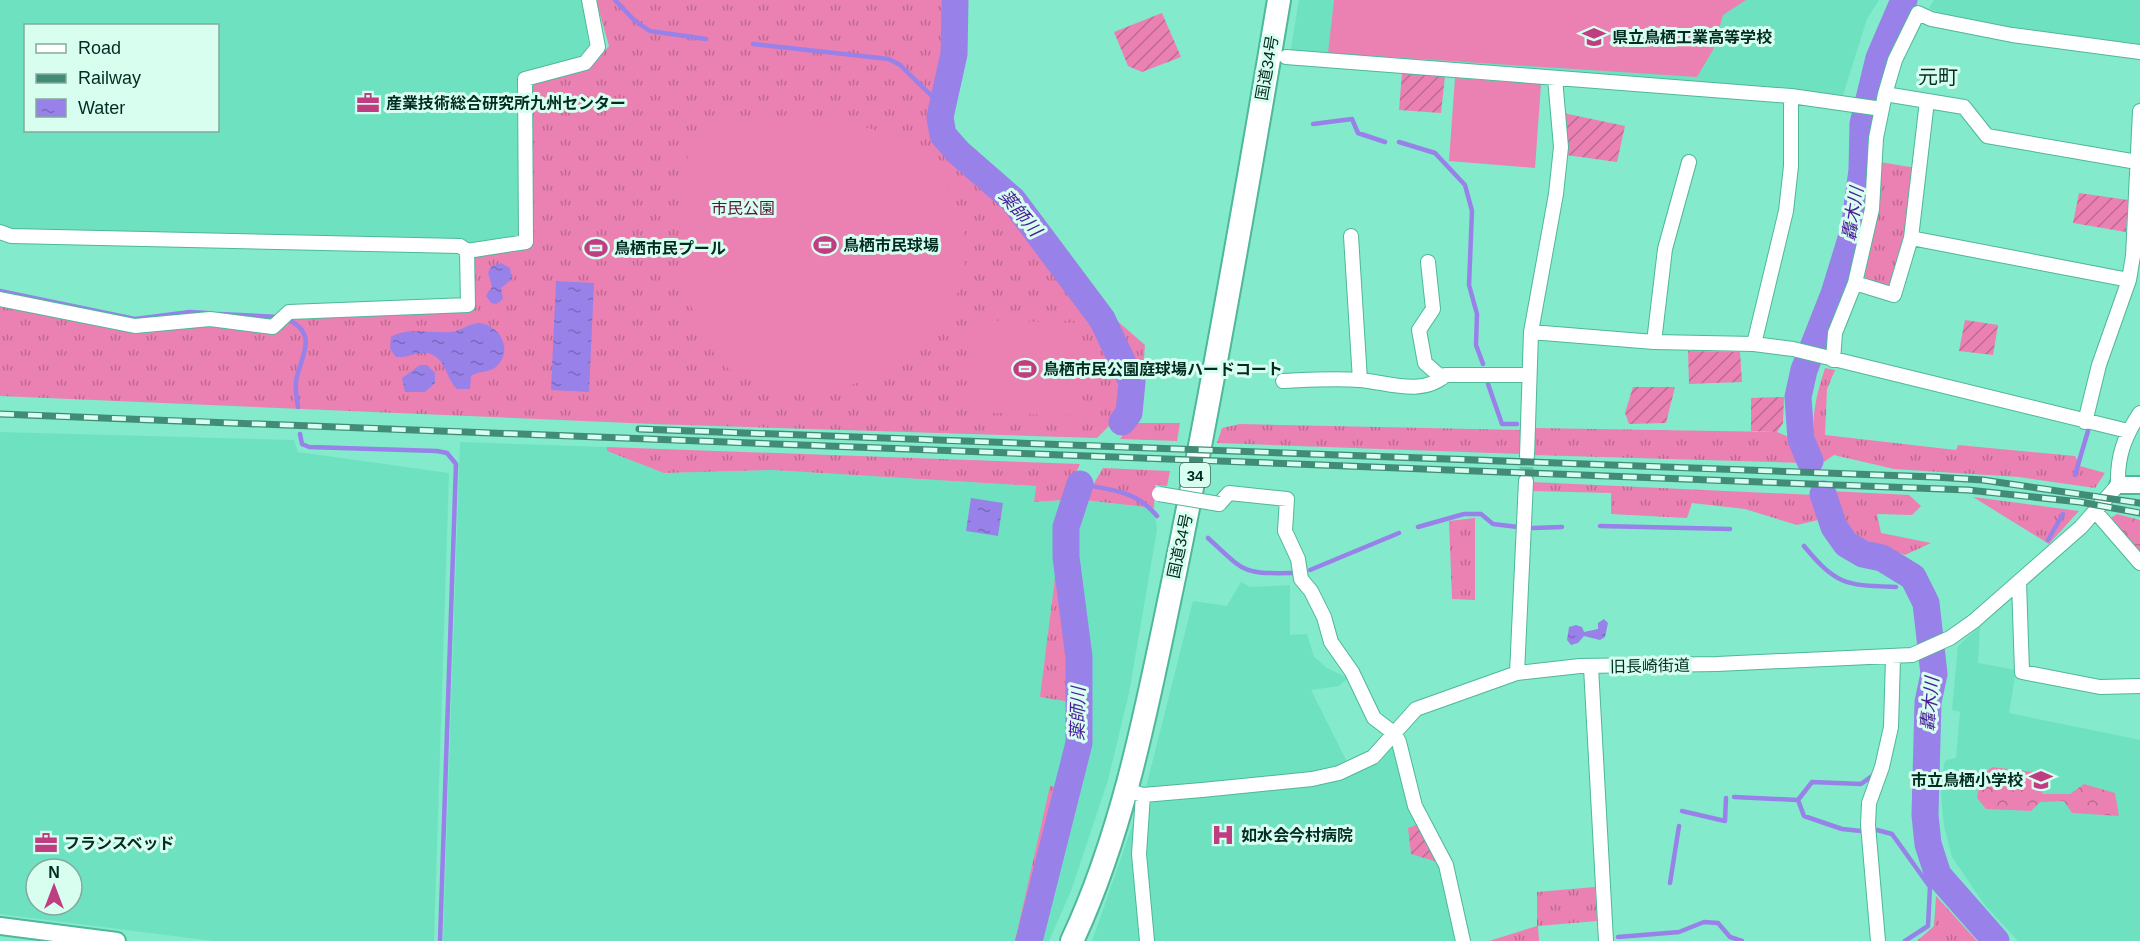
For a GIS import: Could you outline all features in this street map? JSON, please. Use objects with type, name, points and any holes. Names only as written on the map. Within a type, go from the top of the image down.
[{"type":"highway","name":"国道34号","points":[[1072,941],[1134,793],[1203,432],[1277,2]]},
{"type":"street","points":[[0,232],[11,236],[460,246],[467,251],[526,242],[525,79],[585,63],[598,47],[589,0]]},
{"type":"street","points":[[1833,360],[1835,333],[1855,283],[1872,209],[1876,138],[1882,109],[1895,60],[1918,13],[1931,19],[2012,35],[2140,52]]},
{"type":"street","points":[[1286,57],[1791,96],[1882,109]]},
{"type":"street","points":[[1527,456],[1531,332],[1556,194],[1561,147],[1555,78]]},
{"type":"street","points":[[1886,94],[1964,107],[1987,136],[2137,162]]},
{"type":"street","points":[[1755,344],[1786,211],[1791,166],[1791,96]]},
{"type":"street","points":[[1855,283],[1894,295],[1911,238],[1927,101]]},
{"type":"street","points":[[2085,422],[2099,365],[2129,280],[2133,256],[2140,111]]},
{"type":"street","points":[[1654,342],[1665,249],[1689,162]]},
{"type":"street","points":[[1351,236],[1360,380]]},
{"type":"street","points":[[1911,238],[2129,280]]},
{"type":"street","points":[[0,298],[135,326],[210,319],[273,327],[289,312],[468,305],[467,251]]},
{"type":"street","points":[[1428,262],[1433,309],[1419,330],[1425,363],[1442,378]]},
{"type":"street","points":[[1531,332],[1654,342],[1755,344],[1798,351],[2128,431]]},
{"type":"street","points":[[1283,381],[1360,380],[1396,387],[1436,384],[1445,375],[1529,375]]},
{"type":"street","points":[[2140,413],[2128,431],[2118,460],[2118,485],[2096,511],[2019,582],[2022,672],[2100,687],[2140,687]]},
{"type":"street","points":[[1517,673],[1526,481]]},
{"type":"street","points":[[2118,485],[2140,485]]},
{"type":"street","points":[[1160,494],[1219,504],[1229,493],[1287,498],[1285,531],[1298,560],[1301,579],[1311,591],[1324,617],[1331,642],[1352,672],[1374,718],[1385,729],[1395,734],[1400,742],[1415,806],[1446,865],[1463,941]]},
{"type":"street","points":[[2096,511],[2140,563]]},
{"type":"street","name":"旧長崎街道","points":[[1606,941],[1591,667],[1893,658],[1912,655],[1943,642],[1974,621],[2019,582]]},
{"type":"street","points":[[1878,941],[1868,814],[1891,728],[1893,658]]},
{"type":"street","points":[[1148,941],[1134,793],[1312,779],[1339,773],[1373,757],[1416,708],[1429,702],[1517,673],[1591,667]]},
{"type":"street","points":[[0,926],[117,941]]},
{"type":"shaded area","name":"産業技術総合研究所九州センター","points":[[0,0],[582,0],[589,47],[584,59],[517,75],[522,237],[468,245],[10,230],[0,226]]},
{"type":"shaded area","name":"県立鳥栖工業高等学校","points":[[1299,0],[1879,0],[1867,19],[1843,95],[1290,54]]},
{"type":"shaded area","points":[[1934,0],[2140,0],[2140,47],[2014,29],[1939,13],[1929,8]]},
{"type":"shaded area","points":[[0,432],[294,440],[298,452],[449,473],[434,941],[213,941],[0,914]]},
{"type":"shaded area","points":[[460,442],[607,447],[607,451],[665,473],[772,470],[1036,486],[1034,502],[1064,500],[1057,521],[1057,562],[1070,648],[1071,702],[1066,768],[1025,921],[1022,941],[443,941]]},
{"type":"shaded area","points":[[1084,500],[1154,508],[1157,530],[1129,693],[1108,780],[1071,891],[1049,941],[1040,941],[1056,863],[1080,790],[1087,742],[1088,629],[1075,532]]},
{"type":"shaded area","points":[[1241,582],[1250,587],[1290,585],[1290,635],[1307,634],[1314,657],[1327,668],[1348,678],[1339,686],[1311,690],[1348,764],[1395,742],[1441,863],[1457,941],[1092,941],[1136,815],[1151,804],[1146,787],[1193,601],[1227,606]]},
{"type":"shaded area","name":"市立鳥栖小学校","points":[[1980,626],[1978,663],[2016,670],[2009,713],[2140,740],[2140,941],[2018,941],[1984,904],[1952,857],[1944,826],[1941,796],[1944,764],[1946,760],[1956,758],[1960,712],[1952,710],[1958,646]]},
{"type":"green space","name":"市民公園","points":[[596,0],[951,0],[948,54],[935,121],[941,139],[1011,209],[1088,310],[1125,382],[1125,400],[1115,420],[1097,438],[653,424],[0,396],[0,304],[136,331],[193,323],[276,331],[295,316],[473,309],[471,258],[475,254],[530,248],[529,94],[535,81],[589,68],[609,46]]},
{"type":"green space","name":"県立鳥栖工業高等学校","points":[[1334,0],[1746,0],[1723,15],[1713,50],[1697,77],[1328,53]]},
{"type":"green space","points":[[1162,13],[1181,57],[1142,72],[1128,66],[1114,32]]},
{"type":"green space","points":[[1402,73],[1445,76],[1441,113],[1399,110]]},
{"type":"green space","points":[[1455,78],[1541,84],[1535,168],[1449,161]]},
{"type":"green space","points":[[1563,113],[1625,126],[1617,162],[1566,155]]},
{"type":"green space","name":"鳥栖市民球場","points":[[713,116],[829,122],[874,130],[904,142],[936,168],[957,203],[966,256],[958,293],[939,326],[912,353],[880,374],[843,387],[804,391],[765,385],[741,376],[723,364],[709,344],[692,309],[683,276],[688,140]]},
{"type":"green space","points":[[1880,162],[1916,168],[1906,238],[1892,288],[1862,278],[1877,219]]},
{"type":"green space","points":[[2079,193],[2128,200],[2126,232],[2073,223]]},
{"type":"green space","points":[[1107,312],[1145,345],[1142,382]]},
{"type":"green space","points":[[970,320],[1079,323],[1077,416],[967,412]]},
{"type":"green space","points":[[1965,320],[1998,325],[1993,355],[1959,351]]},
{"type":"green space","points":[[1688,351],[1740,352],[1742,382],[1689,384]]},
{"type":"green space","points":[[1825,368],[1835,370],[1827,389],[1825,435],[1956,450],[1958,445],[2075,456],[2080,466],[2105,473],[2095,488],[2019,477],[1894,469],[1834,455],[1821,464],[1815,439],[1814,416]]},
{"type":"green space","points":[[1633,387],[1675,387],[1666,423],[1629,424],[1625,413]]},
{"type":"green space","points":[[1784,397],[1783,423],[1777,432],[1751,431],[1751,398]]},
{"type":"green space","points":[[1132,423],[1180,423],[1177,441],[1120,439]]},
{"type":"green space","points":[[1240,424],[1521,430],[1520,454],[1217,443],[1222,428]]},
{"type":"green space","points":[[1535,428],[1777,432],[1796,440],[1804,463],[1534,455]]},
{"type":"green space","points":[[607,447],[1080,464],[1064,500],[1034,502],[1036,486],[772,470],[664,473],[607,451]]},
{"type":"green space","points":[[1103,468],[1170,471],[1167,486],[1155,485],[1154,508],[1084,500]]},
{"type":"green space","points":[[1531,482],[1814,495],[1822,519],[1797,525],[1745,509],[1692,503],[1687,518],[1611,514],[1611,493],[1531,491]]},
{"type":"green space","points":[[1829,491],[1909,495],[1921,506],[1912,515],[1877,514],[1881,533],[1931,543],[1905,555],[1865,540],[1850,528]]},
{"type":"green space","points":[[1973,497],[2079,511],[2049,544]]},
{"type":"green space","points":[[2117,514],[2140,520],[2140,561],[2106,521]]},
{"type":"green space","points":[[1475,518],[1475,600],[1452,599],[1449,521]]},
{"type":"green space","points":[[1057,562],[1070,648],[1071,702],[1040,697]]},
{"type":"green space","points":[[1992,767],[2033,772],[2043,794],[2070,794],[2084,784],[2115,793],[2119,816],[2072,813],[2064,801],[2040,802],[2031,811],[1986,809],[1977,798],[1981,776]]},
{"type":"green space","points":[[1050,786],[1059,788],[1022,941],[1015,941]]},
{"type":"green space","points":[[1419,824],[1441,863],[1411,854],[1408,828]]},
{"type":"green space","points":[[1595,887],[1597,921],[1538,926],[1539,941],[1489,941],[1537,926],[1537,892]]},
{"type":"green space","points":[[1936,896],[1977,941],[1917,941],[1934,926]]},
{"type":"water","points":[[501,263],[510,268],[512,279],[501,288],[503,299],[496,304],[491,303],[486,296],[492,287],[488,272],[492,266]]},
{"type":"water","points":[[556,281],[594,283],[589,392],[551,390]]},
{"type":"water","points":[[478,323],[486,324],[498,333],[502,338],[504,352],[497,366],[471,376],[470,389],[457,389],[441,362],[432,355],[422,353],[396,357],[390,349],[391,337],[398,334],[413,331],[452,332]]},
{"type":"water","points":[[420,365],[427,365],[435,373],[435,383],[425,392],[405,392],[402,378]]},
{"type":"water","points":[[971,498],[1003,503],[998,536],[966,531]]},
{"type":"water","points":[[1604,619],[1608,623],[1605,637],[1600,640],[1584,636],[1578,643],[1571,645],[1567,640],[1569,627],[1576,625],[1582,627],[1584,632],[1598,629],[1598,623]]},
{"type":"waterway","points":[[615,0],[635,21],[650,31],[706,39]]},
{"type":"waterway","name":"薬師川","points":[[955,0],[954,54],[940,117],[943,135],[959,153],[1013,200],[1102,319],[1132,382],[1129,413],[1122,422]]},
{"type":"waterway","name":"轟木川","points":[[1810,461],[1801,439],[1798,397],[1804,370],[1834,294],[1854,229],[1862,170],[1863,124],[1879,58],[1904,0]]},
{"type":"waterway","points":[[753,44],[889,59],[900,65],[943,107]]},
{"type":"waterway","points":[[1313,124],[1352,119],[1358,133],[1385,142]]},
{"type":"waterway","points":[[1399,142],[1435,153],[1465,185],[1472,211],[1469,285],[1477,314],[1476,345],[1483,364]]},
{"type":"waterway","points":[[0,291],[135,319],[190,312],[207,313]]},
{"type":"waterway","points":[[219,314],[279,317]]},
{"type":"waterway","points":[[287,319],[297,325],[306,340],[296,382],[298,407]]},
{"type":"waterway","points":[[1488,384],[1502,424],[1517,424]]},
{"type":"waterway","points":[[2075,475],[2088,431]]},
{"type":"waterway","points":[[300,434],[302,444],[309,447],[437,451],[447,453],[456,464],[440,941]]},
{"type":"waterway","points":[[1080,484],[1131,496],[1149,507],[1157,516]]},
{"type":"waterway","name":"薬師川","points":[[1029,941],[1079,743],[1079,657],[1066,557],[1066,527],[1080,484]]},
{"type":"waterway","name":"轟木川","points":[[1823,494],[1834,527],[1846,544],[1863,554],[1882,558],[1913,577],[1926,603],[1934,674],[1928,702],[1925,815],[1928,844],[1938,875],[1996,941]]},
{"type":"waterway","points":[[1418,527],[1464,514],[1481,514],[1493,524],[1518,527]]},
{"type":"waterway","points":[[2048,540],[2063,514]]},
{"type":"waterway","points":[[1600,526],[1730,529]]},
{"type":"waterway","points":[[1533,528],[1562,527]]},
{"type":"waterway","points":[[1310,570],[1399,533]]},
{"type":"waterway","points":[[1208,538],[1245,569],[1263,573],[1292,573]]},
{"type":"waterway","points":[[1804,546],[1825,569],[1844,581],[1854,584],[1896,587]]},
{"type":"waterway","points":[[1798,800],[1812,782],[1861,784],[1872,776]]},
{"type":"waterway","points":[[1734,797],[1798,800],[1804,816],[1842,829],[1861,831]]},
{"type":"waterway","points":[[1682,811],[1725,821],[1726,798]]},
{"type":"waterway","points":[[1670,883],[1679,826]]},
{"type":"waterway","points":[[1877,830],[1892,834],[1930,887],[1928,926],[1905,941]]},
{"type":"waterway","points":[[1618,937],[1679,932],[1704,922],[1718,923],[1730,937],[1742,941]]},
{"type":"tunnel","points":[[1526,481],[1527,456]]},
{"type":"railway","points":[[0,414],[1968,490],[2080,502],[2140,513]]},
{"type":"railway","points":[[639,429],[1934,477],[1983,480],[2140,503]]},
{"type":"place","name":"県立鳥栖工業高等学校","points":[[1594,37]]},
{"type":"place","name":"産業技術総合研究所九州センター","points":[[368,103]]},
{"type":"place","name":"鳥栖市民球場","points":[[825,245]]},
{"type":"place","name":"鳥栖市民プール","points":[[596,248]]},
{"type":"place","name":"鳥栖市民公園庭球場ハードコート","points":[[1025,369]]},
{"type":"place","name":"市立鳥栖小学校","points":[[2041,780]]},
{"type":"place","name":"如水会今村病院","points":[[1223,835]]},
{"type":"place","name":"フランスベッド","points":[[46,843]]},
{"type":"district","name":"元町","points":[[1938,77]]}]
